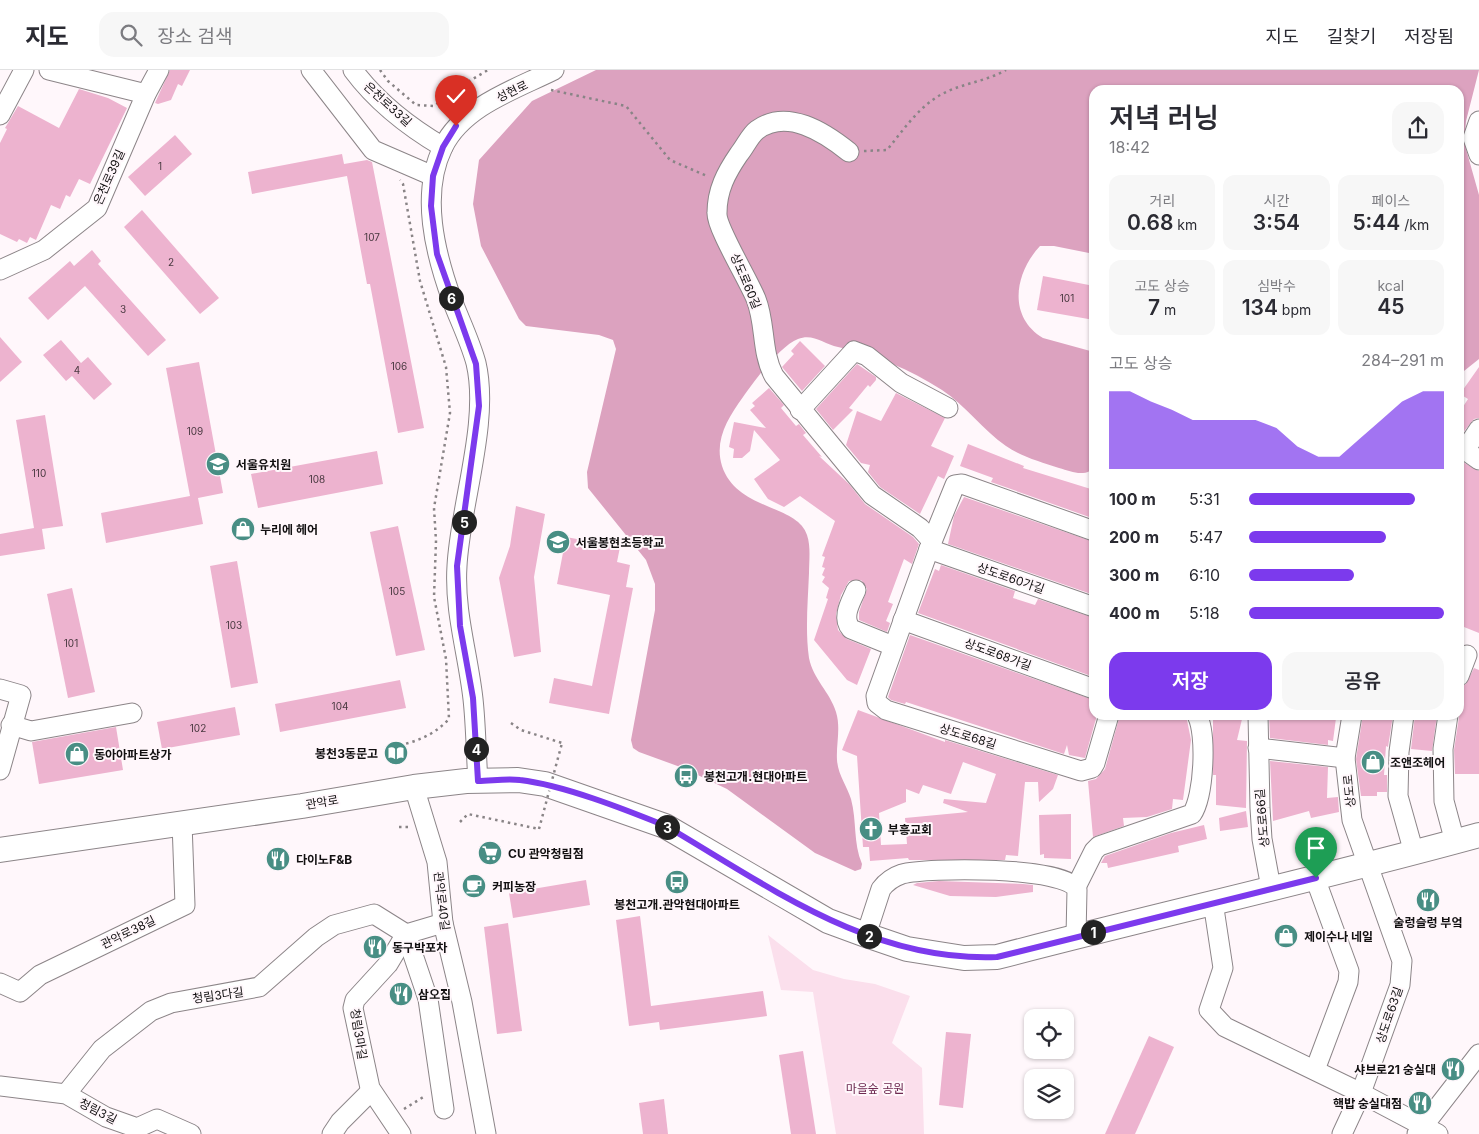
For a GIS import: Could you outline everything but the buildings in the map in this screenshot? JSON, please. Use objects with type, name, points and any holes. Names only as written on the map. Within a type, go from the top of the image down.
[{"type":"main road","name":"관악로","points":[[0,850],[414,787],[478,781],[518,780],[545,784],[666,826],[828,920],[866,935]]},
{"type":"main road","points":[[866,935],[908,949],[964,958],[997,957],[1213,902],[1368,866],[1479,835]]},
{"type":"street","points":[[0,115],[24,70]]},
{"type":"street","points":[[49,70],[146,94]]},
{"type":"street","name":"은천로39길","points":[[0,270],[44,250],[97,208],[158,70]]},
{"type":"street","points":[[311,70],[373,150],[433,176]]},
{"type":"street","name":"은천로33길","points":[[353,70],[368,90],[424,136],[443,147]]},
{"type":"street","name":"성현로","points":[[478,781],[473,698],[460,626],[457,566],[479,406],[476,364],[437,254],[431,206],[433,176],[443,147],[456,126],[484,105],[554,70]]},
{"type":"street","name":"상도로60길","points":[[849,152],[837,142],[796,122],[779,120],[756,130],[722,182],[716,215],[757,300],[768,367],[800,410],[872,495],[920,528],[931,545]]},
{"type":"street","points":[[1479,121],[1473,138],[1479,155]]},
{"type":"street","points":[[800,410],[854,351],[867,356],[902,383],[948,408]]},
{"type":"street","points":[[1468,452],[1479,430]]},
{"type":"street","points":[[903,620],[953,488],[959,484],[1089,529]]},
{"type":"street","name":"상도로60가길","points":[[931,545],[1089,605]]},
{"type":"street","points":[[856,590],[846,616],[848,625],[851,629],[893,646]]},
{"type":"street","name":"상도로68길","points":[[903,620],[876,696],[877,703],[886,710],[954,732],[1086,770],[1095,763],[1108,720]]},
{"type":"street","name":"상도로68가길","points":[[903,620],[1089,687]]},
{"type":"street","points":[[0,689],[21,695],[11,725],[0,770]]},
{"type":"street","points":[[11,725],[31,731],[132,713]]},
{"type":"street","points":[[1076,936],[1076,887],[1094,851],[1099,846],[1192,814],[1198,799],[1203,740],[1199,720]]},
{"type":"street","name":"상도로66길","points":[[1258,720],[1262,840],[1271,888]]},
{"type":"street","name":"상도로","points":[[1351,720],[1346,758],[1352,820],[1368,866]]},
{"type":"street","points":[[1403,720],[1398,752],[1398,796],[1414,853]]},
{"type":"street","points":[[1447,720],[1443,749],[1444,801],[1455,842]]},
{"type":"street","points":[[1258,748],[1346,758]]},
{"type":"street","name":"관악로40길","points":[[414,787],[437,862],[443,923],[462,1002],[486,1134]]},
{"type":"street","name":"관악로38길","points":[[0,983],[20,992],[40,975],[186,904],[182,823]]},
{"type":"street","name":"상도로63길","points":[[1342,1134],[1361,1093],[1400,985],[1402,961],[1368,866]]},
{"type":"street","points":[[866,935],[881,889],[894,877],[904,873],[945,869],[1032,873],[1064,879],[1076,887]]},
{"type":"street","points":[[1315,1070],[1348,982],[1349,972],[1316,878]]},
{"type":"street","points":[[1213,902],[1223,968],[1209,1010],[1225,1027],[1361,1093],[1419,1129],[1438,1134]]},
{"type":"street","name":"청림3다길","points":[[66,1094],[102,1049],[151,1011],[171,1003],[211,994],[249,990],[258,987],[316,937],[334,925],[374,914],[406,934]]},
{"type":"street","points":[[443,923],[406,934],[428,999],[444,1110]]},
{"type":"street","name":"청림3마길","points":[[401,1134],[371,1091],[353,1008],[355,1000],[388,964],[406,934]]},
{"type":"street","points":[[1419,1129],[1479,1054]]},
{"type":"street","name":"청림3길","points":[[0,1086],[66,1094],[106,1118],[135,1131],[157,1119],[192,1134]]},
{"type":"street","points":[[332,1134],[340,1122],[371,1091]]},
{"type":"path","points":[[380,70],[388,81],[416,105],[434,106],[461,86],[488,70]]},
{"type":"path","points":[[849,152],[887,150],[916,114],[944,93],[992,78],[1006,70]]},
{"type":"path","points":[[546,89],[626,106],[670,160],[722,182]]},
{"type":"path","points":[[387,748],[421,740],[439,730],[450,719],[446,659],[434,597],[436,541],[434,508],[450,413],[446,367],[420,281],[403,184],[391,170],[395,160]]},
{"type":"path","points":[[460,822],[468,814],[539,829],[562,743],[520,730],[511,723]]},
{"type":"path","points":[[399,827],[409,826]]},
{"type":"path","points":[[389,1118],[441,1086]]},
{"type":"green space","name":"마을숲 공원","points":[[768,935],[813,970],[844,979],[875,984],[910,996],[892,1043],[922,1068],[924,1134],[836,1134],[813,992],[781,990]]},
{"type":"shaded area","points":[[596,70],[1479,70],[1466,121],[1464,142],[1464,85],[1089,85],[1089,253],[1054,246],[1040,246],[1031,257],[1025,269],[1020,281],[1019,294],[1024,318],[1032,329],[1043,338],[1089,351],[1089,471],[1071,472],[1018,453],[998,440],[951,396],[917,376],[879,359],[809,337],[798,339],[783,349],[748,390],[732,413],[721,438],[720,456],[722,466],[730,481],[740,491],[792,517],[801,525],[807,535],[810,554],[807,626],[809,658],[814,672],[836,712],[838,765],[851,799],[857,848],[862,864],[861,869],[855,871],[815,853],[727,789],[683,768],[633,748],[631,740],[655,610],[655,584],[646,560],[588,488],[587,472],[616,349],[613,340],[599,335],[526,326],[519,319],[481,246],[473,204],[479,160],[532,101]]},
{"type":"shaded area","points":[[1464,142],[1479,195],[1479,359],[1464,371]]},
{"type":"place","name":"서울유치원","points":[[218,464]]},
{"type":"place","name":"누리에 헤어","points":[[243,529]]},
{"type":"place","name":"서울봉현초등학교","points":[[558,542]]},
{"type":"place","name":"봉천3동문고","points":[[396,753]]},
{"type":"place","name":"동아아파트상가","points":[[77,754]]},
{"type":"place","name":"조앤조헤어","points":[[1373,762]]},
{"type":"place","name":"봉천고개.현대아파트","points":[[686,776]]},
{"type":"place","name":"부흥교회","points":[[871,829]]},
{"type":"place","name":"CU 관악청림점","points":[[490,853]]},
{"type":"place","name":"다이노F&B","points":[[278,859]]},
{"type":"place","name":"봉천고개.관악현대아파트","points":[[677,882]]},
{"type":"place","name":"커피농장","points":[[474,886]]},
{"type":"place","name":"술렁슬렁 부엌","points":[[1428,900]]},
{"type":"place","name":"제이수나 네일","points":[[1286,936]]},
{"type":"place","name":"동구박포차","points":[[375,947]]},
{"type":"place","name":"삼오집","points":[[401,994]]},
{"type":"place","name":"샤브로21 숭실대","points":[[1453,1069]]},
{"type":"place","name":"핵밥 숭실대점","points":[[1420,1103]]},
{"type":"route","points":[[456,126],[443,147],[433,176],[431,206],[437,254],[476,364],[479,406],[457,566],[460,626],[473,698],[478,781],[518,780],[545,784],[640,816],[666,826],[828,920],[884,942],[908,949],[964,958],[997,957],[1316,878]]}]
